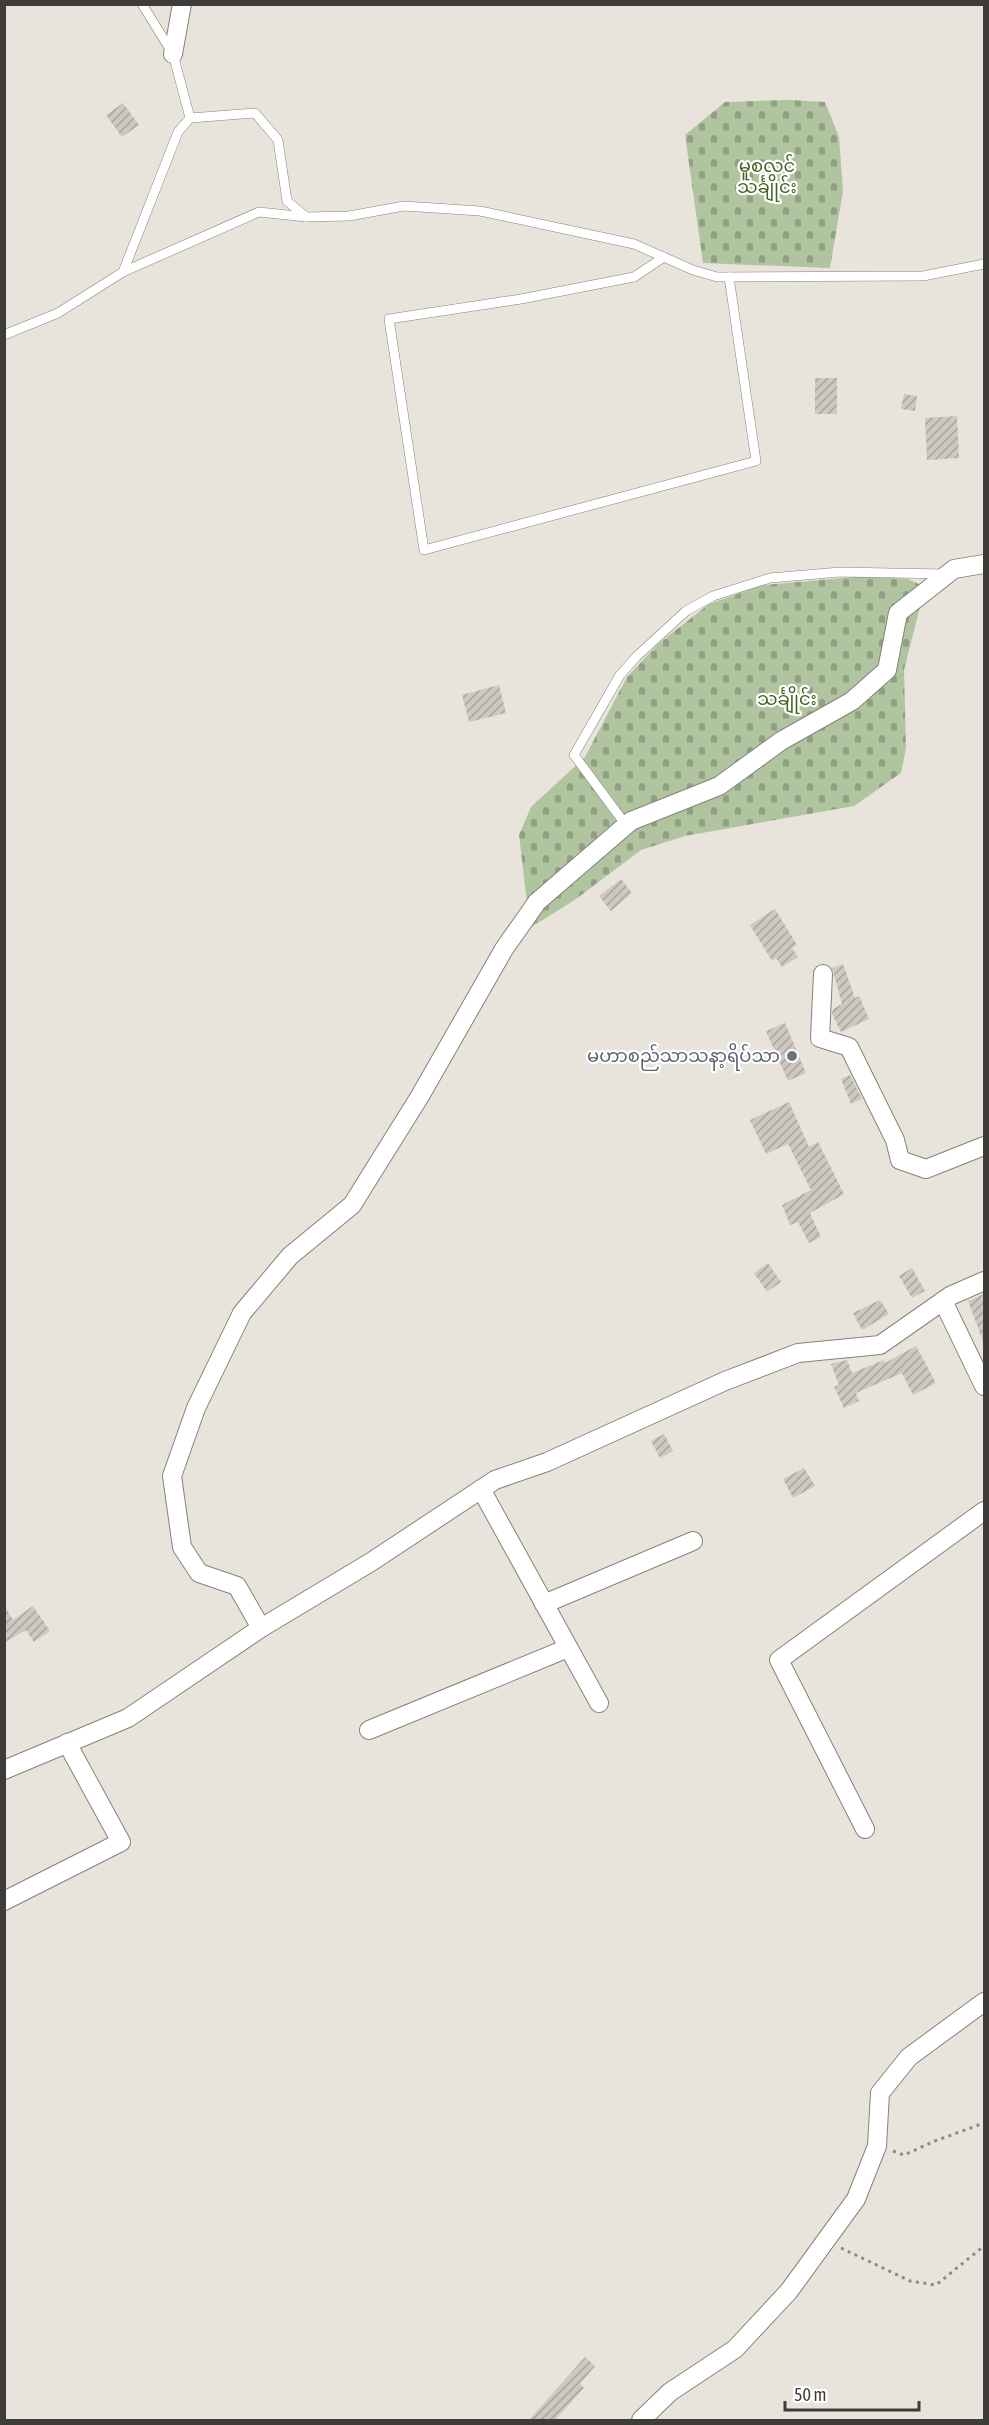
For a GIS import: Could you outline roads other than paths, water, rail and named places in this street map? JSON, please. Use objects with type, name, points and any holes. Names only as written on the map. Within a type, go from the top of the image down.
[{"type":"street","points":[[173,54],[182,4]]},
{"type":"street","points":[[261,1628],[237,1586],[199,1574],[182,1547],[172,1476],[196,1408],[242,1313],[290,1256],[352,1205],[420,1096],[504,949],[537,902],[631,821],[719,786],[781,741],[852,701],[886,670],[898,613],[954,569],[984,564]]},
{"type":"street","points":[[823,974],[820,1038],[849,1047],[895,1140],[900,1160],[927,1169],[984,1146]]},
{"type":"street","points":[[4,1770],[128,1718],[261,1628],[370,1562],[495,1480],[547,1462],[725,1381],[798,1353],[880,1345],[943,1301],[984,1281]]},
{"type":"street","points":[[943,1301],[984,1386]]},
{"type":"street","points":[[481,1489],[598,1703]]},
{"type":"street","points":[[865,1829],[779,1660],[984,1511]]},
{"type":"street","points":[[544,1604],[693,1541]]},
{"type":"street","points":[[369,1730],[568,1648]]},
{"type":"street","points":[[4,1901],[121,1842],[67,1743]]},
{"type":"street","points":[[641,2421],[670,2392],[735,2349],[789,2291],[856,2199],[877,2146],[880,2093],[909,2057],[984,2002]]},
{"type":"lane","points":[[142,4],[173,54],[190,118]]},
{"type":"lane","points":[[123,272],[178,132],[190,118],[255,113],[278,140],[287,201],[306,217]]},
{"type":"lane","points":[[4,334],[58,313],[123,272],[259,212],[306,217],[349,216],[404,206],[480,211],[634,244],[717,277],[923,276],[984,264]]},
{"type":"lane","points":[[664,257],[634,278],[521,299],[389,319],[424,550],[756,461],[729,277]]},
{"type":"lane","points":[[626,825],[574,755],[620,675],[637,656],[686,611],[712,596],[770,578],[840,572],[948,574]]},
{"type":"place","name":"မဟာစည်သာသနာ့ရိပ်သာ","points":[[792,1056]]},
{"type":"park label","name":"မူစလင် သင်္ချိုင်း","points":[[767,176]]},
{"type":"park label","name":"သင်္ချိုင်း","points":[[787,699]]}]
